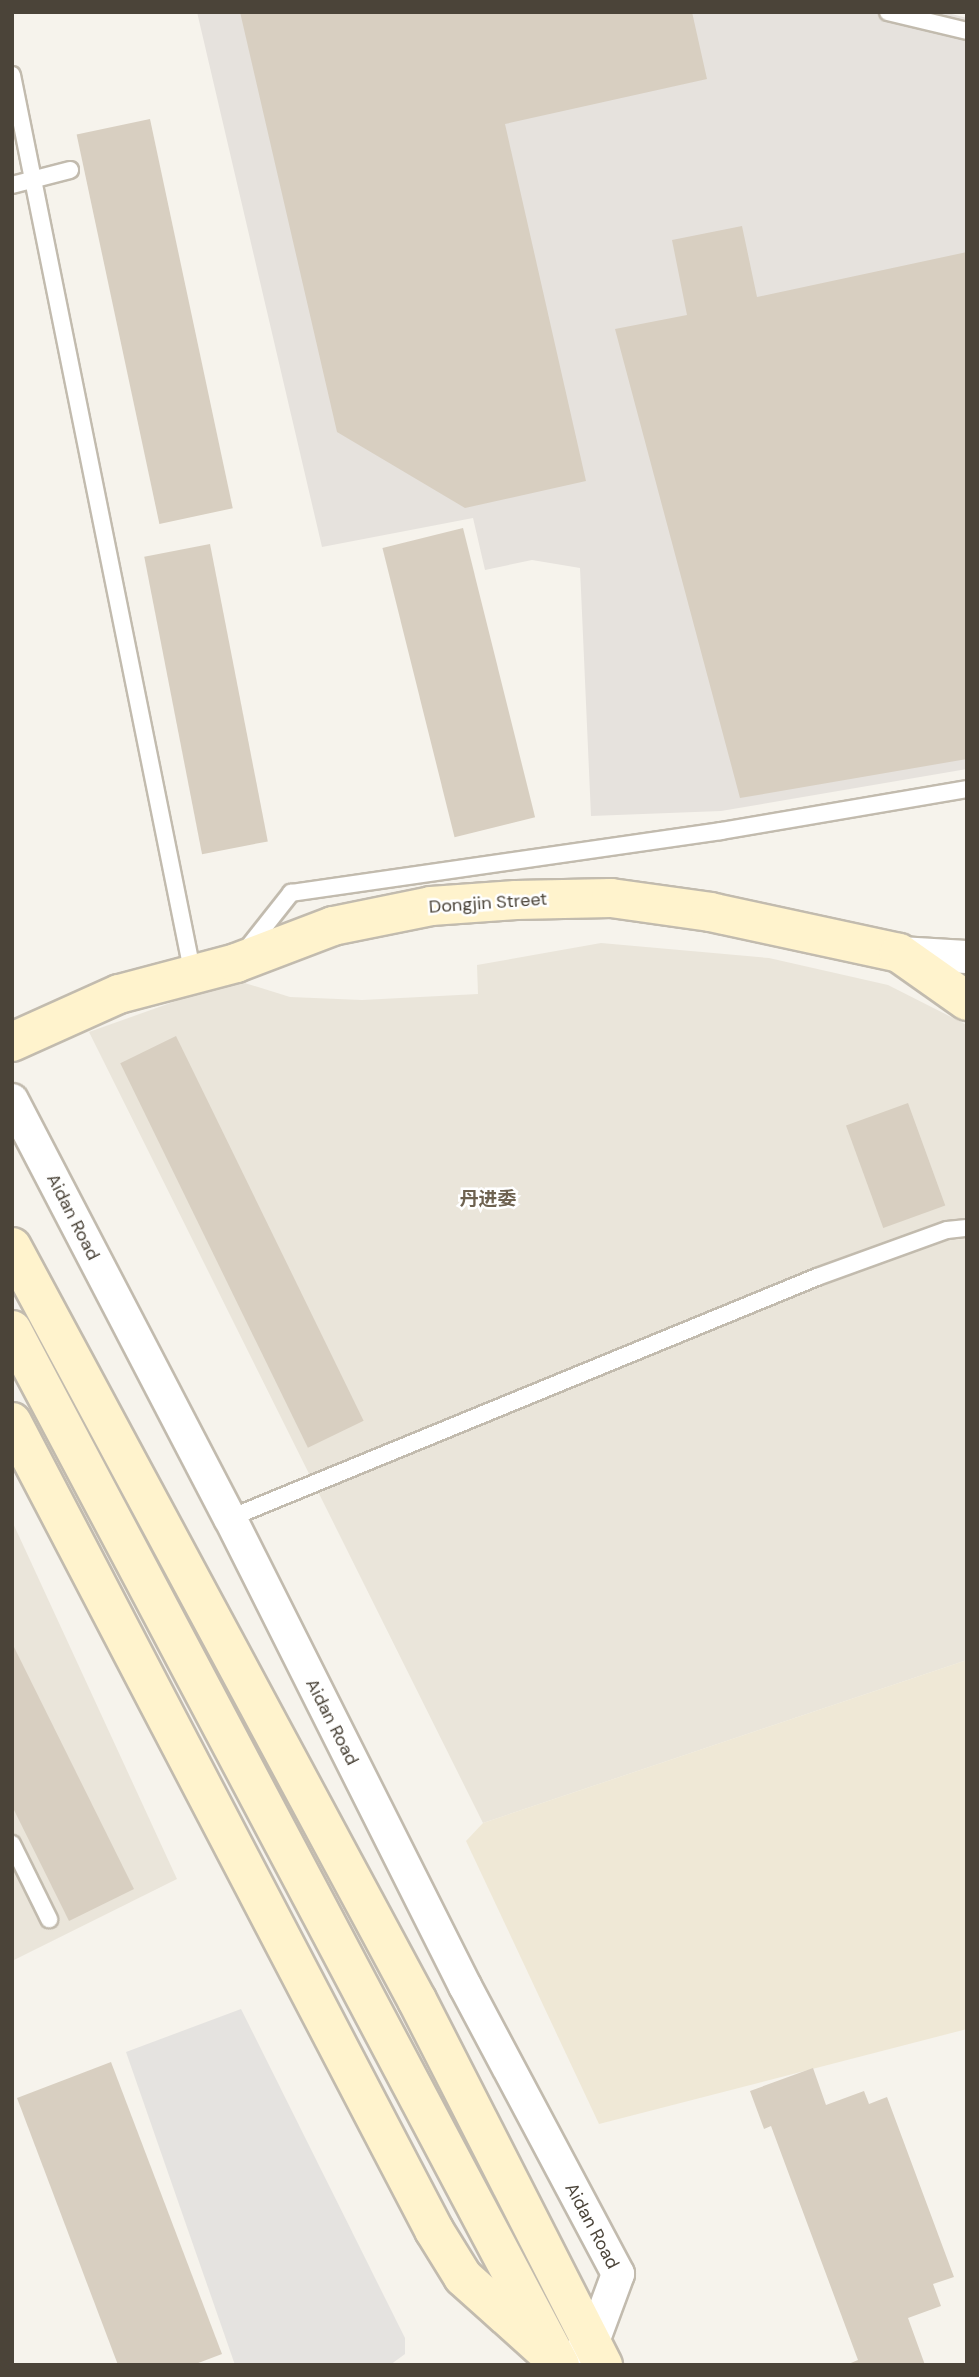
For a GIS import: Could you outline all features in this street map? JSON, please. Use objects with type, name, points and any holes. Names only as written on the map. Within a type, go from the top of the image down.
[{"type":"main road","name":"Dongjin Street","points":[[12,1042],[119,994],[236,963],[333,926],[431,906],[516,900],[611,898],[710,912],[899,953],[967,1001]]},
{"type":"main road","points":[[12,1247],[417,2000],[572,2361]]},
{"type":"main road","points":[[12,1330],[572,2361]]},
{"type":"main road","points":[[18,1445],[434,2230],[463,2277],[572,2361]]},
{"type":"street","points":[[899,953],[967,957]]},
{"type":"street","name":"Aidan Road","points":[[12,1100],[230,1518],[465,1986],[618,2274],[572,2361]]},
{"type":"lane","points":[[888,12],[967,31]]},
{"type":"lane","points":[[12,75],[193,976]]},
{"type":"lane","points":[[12,185],[70,170]]},
{"type":"lane","points":[[236,963],[290,893],[721,831],[967,789]]},
{"type":"lane","points":[[230,1518],[817,1277],[947,1230],[967,1228]]},
{"type":"lane","points":[[12,1844],[50,1919]]},
{"type":"shaded area","points":[[197,12],[944,12],[967,18],[967,769],[721,811],[591,816],[580,568],[532,560],[485,570],[473,518],[322,547]]},
{"type":"shaded area","points":[[601,943],[769,958],[888,985],[967,1025],[967,1660],[483,1823],[89,1032],[235,980],[290,997],[362,1000],[478,994],[477,965]]},
{"type":"shaded area","points":[[12,1521],[177,1879],[12,1961]]},
{"type":"shaded area","points":[[967,1660],[967,2029],[599,2124],[466,1841],[483,1823]]},
{"type":"shaded area","points":[[241,2009],[405,2338],[405,2354],[390,2365],[235,2365],[126,2052]]},
{"type":"building","points":[[240,12],[692,12],[707,79],[505,124],[586,481],[465,508],[337,432]]},
{"type":"building","points":[[150,119],[233,508],[159,524],[77,135]]},
{"type":"building","points":[[742,226],[757,297],[967,252],[967,759],[740,798],[615,329],[687,315],[672,240]]},
{"type":"building","points":[[463,528],[535,817],[455,837],[382,548]]},
{"type":"building","points":[[210,544],[268,841],[202,854],[144,557]]},
{"type":"building","points":[[176,1036],[364,1421],[308,1448],[120,1063]]},
{"type":"building","points":[[908,1103],[945,1205],[883,1228],[846,1126]]},
{"type":"building","points":[[12,1643],[134,1889],[69,1921],[12,1806]]},
{"type":"building","points":[[111,2062],[222,2354],[193,2365],[118,2365],[17,2098]]},
{"type":"building","points":[[813,2068],[826,2105],[864,2091],[869,2104],[887,2097],[954,2277],[933,2284],[941,2306],[908,2318],[925,2365],[846,2365],[858,2360],[771,2126],[764,2129],[750,2091]]},
{"type":"district","name":"丹进委","points":[[488,1199]]}]
